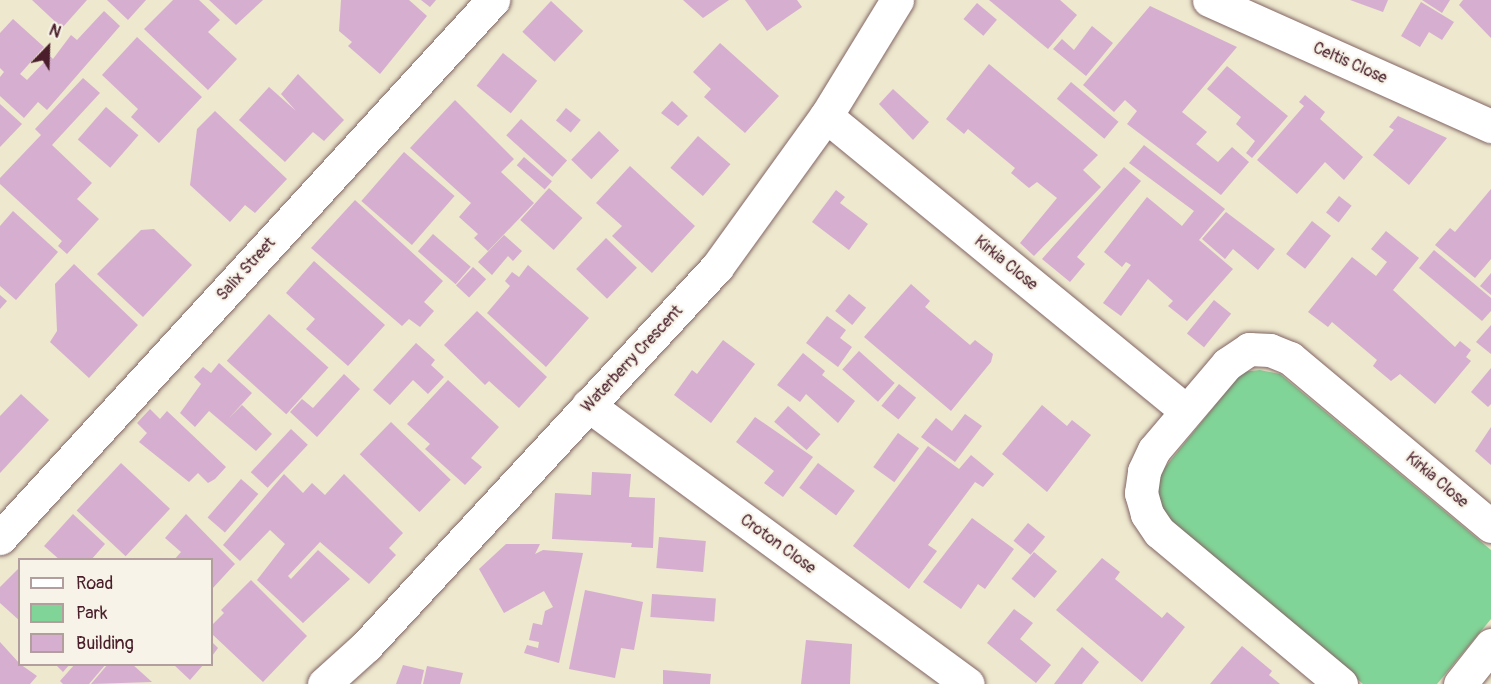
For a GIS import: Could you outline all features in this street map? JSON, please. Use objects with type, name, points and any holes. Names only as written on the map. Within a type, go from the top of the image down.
[{"type":"street","name":"Salix Street","points":[[0,538],[493,0]]},
{"type":"street","name":"Celtis Close","points":[[1209,0],[1491,126]]},
{"type":"street","name":"Waterberry Crescent","points":[[324,684],[366,646],[717,267],[826,116],[894,1]]},
{"type":"street","name":"Kirkia Close","points":[[826,116],[1186,411]]},
{"type":"street","name":"Kirkia Close","points":[[1341,684],[1159,532],[1147,514],[1141,493],[1144,471],[1154,450],[1227,364],[1249,349],[1270,350],[1290,358],[1491,525]]},
{"type":"street","name":"Croton Close","points":[[588,405],[968,684]]},
{"type":"green space","points":[[1260,370],[1280,374],[1491,550],[1491,619],[1437,684],[1363,684],[1163,517],[1154,498],[1158,476],[1242,372]]},
{"type":"building","points":[[32,0],[87,0],[62,28]]},
{"type":"building","points":[[107,0],[146,0],[128,20]]},
{"type":"building","points":[[173,0],[199,0],[220,20],[208,32],[237,59],[208,90],[144,29]]},
{"type":"building","points":[[209,0],[263,0],[236,25]]},
{"type":"building","points":[[341,0],[409,0],[427,16],[380,74],[348,46],[352,42],[339,31]]},
{"type":"building","points":[[421,0],[436,0],[430,7]]},
{"type":"building","points":[[683,0],[729,0],[703,18]]},
{"type":"building","points":[[745,0],[797,0],[802,7],[767,31]]},
{"type":"building","points":[[989,0],[1060,0],[1077,15],[1048,49]]},
{"type":"building","points":[[1350,0],[1388,0],[1383,12]]},
{"type":"building","points":[[1422,0],[1450,0],[1442,13]]},
{"type":"building","points":[[1463,0],[1491,0],[1491,38],[1459,5]]},
{"type":"building","points":[[551,1],[583,31],[555,62],[522,32]]},
{"type":"building","points":[[1421,2],[1454,22],[1442,40],[1429,32],[1420,47],[1401,36]]},
{"type":"building","points":[[977,3],[997,20],[983,36],[964,19]]},
{"type":"building","points":[[1150,6],[1237,47],[1182,112],[1207,132],[1196,144],[1218,162],[1232,147],[1249,162],[1221,195],[1127,124],[1137,111],[1125,100],[1114,112],[1083,85]]},
{"type":"building","points":[[104,11],[120,26],[47,110],[38,102],[24,118],[0,96],[0,77],[4,72],[0,68],[0,33],[13,19],[44,47],[20,74],[27,80],[50,56],[53,59],[71,35],[77,40]]},
{"type":"building","points":[[1092,26],[1113,43],[1086,76],[1053,49],[1062,39],[1074,50]]},
{"type":"building","points":[[137,37],[202,97],[159,143],[131,117],[138,109],[102,75]]},
{"type":"building","points":[[720,43],[779,96],[745,133],[704,97],[711,89],[693,72]]},
{"type":"building","points":[[503,53],[537,81],[511,113],[477,86]]},
{"type":"building","points":[[989,64],[1098,155],[1083,170],[1101,187],[1034,256],[1020,243],[1057,198],[1037,182],[1029,188],[1011,173],[1015,168],[968,129],[964,134],[946,119]]},
{"type":"building","points":[[1227,66],[1288,116],[1252,158],[1246,153],[1255,141],[1236,124],[1241,117],[1207,89]]},
{"type":"building","points":[[298,74],[344,120],[324,141],[313,132],[285,162],[239,120],[269,87],[296,111],[281,94]]},
{"type":"building","points":[[83,78],[100,93],[52,145],[92,183],[77,199],[99,219],[67,254],[58,246],[62,241],[0,184],[0,178],[41,135],[35,129]]},
{"type":"building","points":[[1071,82],[1118,122],[1104,139],[1057,99]]},
{"type":"building","points":[[893,89],[929,122],[913,140],[879,104]]},
{"type":"building","points":[[1305,95],[1325,112],[1320,119],[1363,157],[1344,180],[1325,162],[1297,194],[1257,160],[1304,106],[1299,102]]},
{"type":"building","points":[[455,100],[514,159],[501,172],[534,203],[488,251],[474,238],[478,234],[459,217],[471,203],[410,148]]},
{"type":"building","points":[[672,101],[688,116],[678,126],[661,113]]},
{"type":"building","points":[[0,104],[22,124],[0,147]]},
{"type":"building","points":[[106,107],[138,135],[110,168],[78,139]]},
{"type":"building","points":[[566,108],[581,120],[571,132],[556,120]]},
{"type":"building","points":[[215,111],[287,179],[255,213],[245,205],[230,222],[190,185],[197,129]]},
{"type":"building","points":[[1398,116],[1447,138],[1409,185],[1373,155],[1394,130],[1389,127]]},
{"type":"building","points":[[521,119],[567,160],[552,177],[506,135]]},
{"type":"building","points":[[599,131],[619,150],[591,179],[571,160]]},
{"type":"building","points":[[698,136],[730,164],[703,196],[670,168]]},
{"type":"building","points":[[1144,145],[1225,209],[1199,240],[1233,269],[1187,321],[1168,306],[1173,301],[1148,279],[1121,316],[1103,303],[1131,265],[1126,262],[1122,267],[1104,252],[1147,197],[1182,226],[1194,211],[1129,163]]},
{"type":"building","points":[[404,152],[455,196],[412,245],[361,201]]},
{"type":"building","points":[[524,157],[552,181],[545,190],[517,165]]},
{"type":"building","points":[[630,166],[695,226],[652,273],[612,236],[622,226],[596,203]]},
{"type":"building","points":[[1124,167],[1141,181],[1077,257],[1085,264],[1070,282],[1042,259]]},
{"type":"building","points":[[549,188],[582,218],[554,250],[520,220]]},
{"type":"building","points":[[1491,189],[1491,259],[1475,278],[1435,245],[1450,228],[1455,232]]},
{"type":"building","points":[[836,190],[845,197],[840,203],[868,224],[849,250],[812,222]]},
{"type":"building","points":[[1339,196],[1352,206],[1339,222],[1326,213]]},
{"type":"building","points":[[355,200],[443,281],[424,302],[434,311],[420,327],[409,319],[402,326],[311,248]]},
{"type":"building","points":[[13,211],[58,252],[16,300],[0,286],[0,226]]},
{"type":"building","points":[[1226,212],[1275,249],[1258,270],[1233,249],[1225,259],[1202,239]]},
{"type":"building","points":[[1312,221],[1331,236],[1305,269],[1286,254]]},
{"type":"building","points":[[154,229],[192,265],[143,317],[97,274],[141,230]]},
{"type":"building","points":[[1386,231],[1419,258],[1393,290],[1455,347],[1460,341],[1471,350],[1466,357],[1471,361],[1435,404],[1400,374],[1391,381],[1373,366],[1377,360],[1332,322],[1328,327],[1308,312],[1352,257],[1376,276],[1387,262],[1371,249]]},
{"type":"building","points":[[433,234],[471,267],[456,284],[418,251]]},
{"type":"building","points":[[504,235],[522,251],[513,261],[508,256],[492,275],[478,262]]},
{"type":"building","points":[[606,238],[637,268],[607,299],[576,269]]},
{"type":"building","points":[[1434,250],[1491,298],[1491,311],[1482,321],[1419,268]]},
{"type":"building","points":[[314,261],[385,325],[348,366],[306,329],[315,319],[286,293]]},
{"type":"building","points":[[74,264],[138,325],[89,378],[50,342],[57,331],[55,284]]},
{"type":"building","points":[[528,265],[589,318],[546,367],[487,313],[510,286],[505,281],[512,272],[519,277]]},
{"type":"building","points":[[473,267],[486,279],[469,298],[456,285]]},
{"type":"building","points":[[1491,273],[1491,295],[1480,286]]},
{"type":"building","points":[[911,284],[930,301],[925,307],[970,345],[975,340],[993,354],[991,362],[951,411],[864,337]]},
{"type":"building","points":[[849,294],[866,308],[852,325],[835,311]]},
{"type":"building","points":[[0,295],[7,301],[0,309]]},
{"type":"building","points":[[1214,300],[1231,314],[1204,347],[1187,333]]},
{"type":"building","points":[[477,311],[547,377],[519,408],[489,381],[485,385],[444,345]]},
{"type":"building","points":[[269,314],[328,368],[286,414],[227,361]]},
{"type":"building","points":[[827,316],[846,330],[840,338],[852,347],[838,367],[806,343]]},
{"type":"building","points":[[1491,325],[1491,354],[1476,342]]},
{"type":"building","points":[[723,340],[755,364],[711,423],[674,395],[692,370],[697,374]]},
{"type":"building","points":[[416,343],[435,360],[431,365],[444,377],[428,394],[413,380],[390,405],[373,390]]},
{"type":"building","points":[[859,351],[895,383],[878,402],[842,370]]},
{"type":"building","points":[[803,353],[825,371],[822,375],[855,401],[838,423],[806,394],[800,402],[777,385]]},
{"type":"building","points":[[219,363],[252,393],[229,418],[242,405],[272,434],[256,451],[209,411],[195,427],[180,413],[201,384],[194,377],[203,367],[211,373]]},
{"type":"building","points":[[1491,368],[1491,404],[1488,407],[1471,392]]},
{"type":"building","points":[[344,374],[360,389],[317,437],[290,412],[302,399],[313,408]]},
{"type":"building","points":[[448,380],[499,427],[471,458],[482,467],[465,485],[425,449],[430,444],[407,424]]},
{"type":"building","points":[[899,384],[916,398],[898,420],[881,406]]},
{"type":"building","points":[[21,394],[49,420],[0,473],[0,416]]},
{"type":"building","points":[[1042,405],[1067,426],[1072,420],[1091,435],[1047,492],[1002,454]]},
{"type":"building","points":[[788,406],[820,434],[807,450],[774,422]]},
{"type":"building","points":[[150,409],[160,419],[167,411],[226,467],[208,483],[198,473],[189,482],[139,442],[147,433],[137,423]]},
{"type":"building","points":[[965,414],[982,426],[955,462],[921,437],[936,418],[952,431]]},
{"type":"building","points":[[755,417],[813,457],[783,497],[764,483],[774,471],[736,442]]},
{"type":"building","points":[[391,422],[451,480],[419,512],[360,454]]},
{"type":"building","points":[[1491,427],[1491,465],[1475,451]]},
{"type":"building","points":[[291,429],[308,445],[268,488],[251,472]]},
{"type":"building","points":[[898,433],[919,448],[894,482],[873,467]]},
{"type":"building","points":[[928,446],[959,469],[971,455],[994,474],[983,487],[975,482],[928,545],[937,551],[909,589],[853,546]]},
{"type":"building","points":[[121,463],[170,509],[126,556],[77,511]]},
{"type":"building","points":[[818,463],[855,491],[836,515],[799,488]]},
{"type":"building","points":[[592,472],[631,474],[629,497],[655,498],[653,548],[631,547],[632,543],[552,539],[555,493],[591,495]]},
{"type":"building","points":[[284,474],[303,493],[312,483],[325,495],[344,474],[403,533],[389,548],[396,555],[369,584],[320,542],[288,576],[291,579],[318,550],[350,579],[303,623],[257,580],[285,544],[270,530],[240,561],[223,545]]},
{"type":"building","points":[[241,479],[258,494],[225,533],[208,517]]},
{"type":"building","points":[[73,514],[105,544],[93,558],[58,558],[44,546]]},
{"type":"building","points":[[186,514],[235,564],[213,588],[213,558],[176,558],[181,552],[165,538]]},
{"type":"building","points":[[972,518],[1014,549],[985,589],[978,584],[961,609],[923,582]]},
{"type":"building","points":[[1028,523],[1045,537],[1031,555],[1014,541]]},
{"type":"building","points":[[659,537],[706,541],[703,572],[656,568]]},
{"type":"building","points":[[506,544],[540,544],[535,554],[543,550],[583,553],[559,663],[524,653],[527,645],[538,648],[539,642],[529,640],[533,623],[542,625],[545,611],[553,607],[544,591],[504,613],[479,569]]},
{"type":"building","points":[[1034,552],[1057,571],[1034,598],[1012,579]]},
{"type":"building","points":[[1102,558],[1120,572],[1115,579],[1162,618],[1167,612],[1185,627],[1142,682],[1056,610]]},
{"type":"building","points":[[18,569],[18,619],[0,603],[0,587]]},
{"type":"building","points":[[251,580],[307,636],[263,682],[213,635],[213,624],[224,613],[221,610]]},
{"type":"building","points":[[585,590],[643,602],[634,650],[621,648],[615,678],[569,669]]},
{"type":"building","points":[[652,594],[716,598],[714,621],[650,617]]},
{"type":"building","points":[[1014,609],[1033,623],[1020,639],[1051,665],[1036,683],[987,643]]},
{"type":"building","points":[[806,640],[852,644],[850,684],[801,684]]},
{"type":"building","points":[[0,642],[18,662],[18,666],[23,666],[37,676],[30,684],[0,684]]},
{"type":"building","points":[[213,643],[218,648],[213,655]]},
{"type":"building","points":[[1242,646],[1272,671],[1269,675],[1280,684],[1210,684]]},
{"type":"building","points":[[1082,647],[1099,662],[1082,684],[1054,684]]},
{"type":"building","points":[[403,665],[424,670],[421,684],[396,684]]},
{"type":"building","points":[[57,666],[68,666],[63,672]]},
{"type":"building","points":[[73,666],[104,666],[89,684],[63,684],[60,681]]},
{"type":"building","points":[[106,666],[134,666],[152,682],[91,684]]},
{"type":"building","points":[[175,666],[202,666],[190,680]]},
{"type":"building","points":[[427,666],[463,673],[460,684],[423,684]]},
{"type":"building","points":[[663,670],[711,674],[710,684],[663,684]]}]
